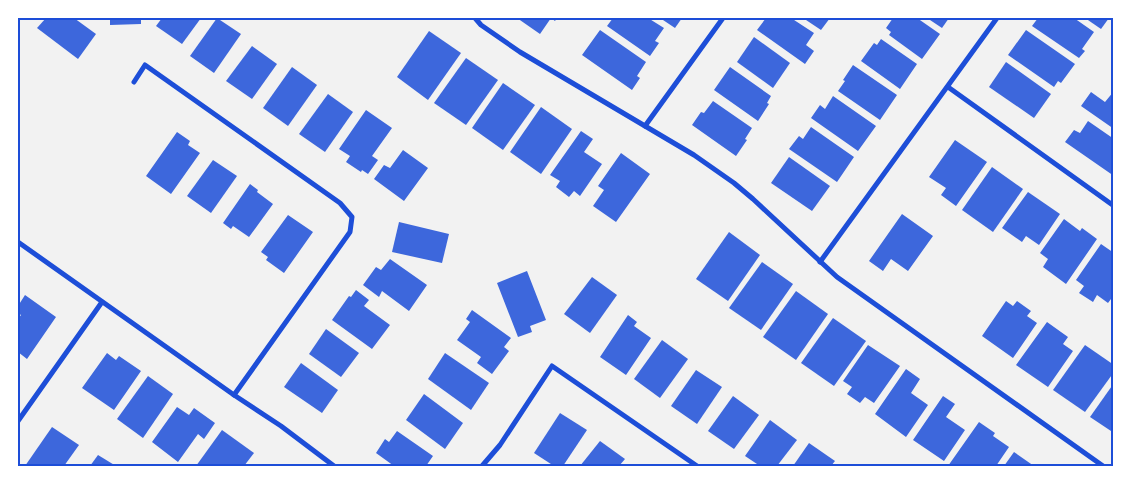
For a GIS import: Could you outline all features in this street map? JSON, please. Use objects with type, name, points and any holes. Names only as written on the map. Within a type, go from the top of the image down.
[{"type":"street","points":[[475,18],[481,25],[520,52],[694,155],[734,183],[754,199],[820,262],[859,292],[1103,466]]},
{"type":"street","points":[[645,126],[722,18]]},
{"type":"street","points":[[820,262],[997,18]]},
{"type":"street","points":[[134,82],[145,65],[340,203],[352,217],[350,232],[234,395]]},
{"type":"street","points":[[948,87],[1114,206]]},
{"type":"street","points":[[18,242],[234,395],[281,426],[334,466]]},
{"type":"street","points":[[18,421],[102,302]]},
{"type":"street","points":[[482,466],[500,445],[552,366],[697,466]]},
{"type":"building","points":[[46,18],[74,18],[96,34],[78,59],[37,28]]},
{"type":"building","points":[[110,18],[141,18],[141,24],[110,25]]},
{"type":"building","points":[[162,18],[201,18],[182,44],[156,26]]},
{"type":"building","points":[[217,18],[241,34],[214,73],[190,56]]},
{"type":"building","points":[[517,18],[551,18],[540,34]]},
{"type":"building","points":[[613,18],[648,18],[664,28],[655,41],[659,43],[650,56],[607,26]]},
{"type":"building","points":[[660,18],[682,18],[675,28]]},
{"type":"building","points":[[766,18],[791,18],[814,33],[806,45],[814,51],[805,64],[757,30]]},
{"type":"building","points":[[803,18],[830,18],[821,30]]},
{"type":"building","points":[[893,18],[917,18],[940,34],[922,59],[889,35],[891,32],[886,28]]},
{"type":"building","points":[[927,18],[949,18],[942,28]]},
{"type":"building","points":[[1038,18],[1074,18],[1094,32],[1082,49],[1085,51],[1079,58],[1032,26]]},
{"type":"building","points":[[1085,18],[1109,18],[1101,29]]},
{"type":"building","points":[[600,30],[646,62],[637,76],[640,78],[632,90],[582,55]]},
{"type":"building","points":[[1026,30],[1075,64],[1061,83],[1058,81],[1054,87],[1008,55]]},
{"type":"building","points":[[429,31],[461,53],[428,100],[397,77]]},
{"type":"building","points":[[754,37],[790,63],[773,88],[737,62]]},
{"type":"building","points":[[881,39],[917,64],[900,89],[861,61],[874,43],[877,45]]},
{"type":"building","points":[[252,46],[277,64],[252,99],[226,81]]},
{"type":"building","points":[[466,58],[498,80],[466,125],[434,103]]},
{"type":"building","points":[[1006,62],[1051,94],[1034,118],[989,87]]},
{"type":"building","points":[[853,65],[897,95],[880,120],[838,91]]},
{"type":"building","points":[[292,67],[317,85],[288,126],[263,108]]},
{"type":"building","points":[[730,67],[771,96],[767,103],[769,104],[758,121],[714,90]]},
{"type":"building","points":[[503,83],[535,105],[503,150],[472,128]]},
{"type":"building","points":[[1114,91],[1114,129],[1081,106],[1091,92],[1105,102]]},
{"type":"building","points":[[328,94],[353,112],[325,152],[299,134]]},
{"type":"building","points":[[833,96],[876,126],[858,151],[811,118],[820,105],[825,109]]},
{"type":"building","points":[[713,101],[752,128],[745,139],[747,140],[736,156],[692,125],[701,112],[704,113]]},
{"type":"building","points":[[541,107],[572,129],[541,174],[510,152]]},
{"type":"building","points":[[366,110],[392,128],[372,156],[378,160],[368,174],[362,170],[361,172],[346,162],[350,156],[339,149]]},
{"type":"building","points":[[1088,121],[1114,139],[1114,176],[1065,142],[1074,130],[1080,133]]},
{"type":"building","points":[[811,127],[854,157],[837,182],[789,149],[799,136],[803,139]]},
{"type":"building","points":[[581,131],[593,139],[584,152],[602,164],[580,196],[574,191],[569,197],[556,187],[560,181],[550,175]]},
{"type":"building","points":[[177,132],[190,141],[188,145],[200,153],[171,194],[146,176]]},
{"type":"building","points":[[955,140],[987,162],[956,206],[941,195],[946,188],[929,177]]},
{"type":"building","points":[[403,150],[428,168],[404,201],[374,179],[384,165],[390,168]]},
{"type":"building","points":[[621,153],[650,174],[616,222],[593,206],[604,190],[598,186]]},
{"type":"building","points":[[789,157],[830,186],[812,211],[771,183]]},
{"type":"building","points":[[213,160],[237,176],[211,213],[187,196]]},
{"type":"building","points":[[992,167],[1023,189],[993,232],[962,210]]},
{"type":"building","points":[[250,184],[273,204],[249,237],[233,226],[231,229],[223,223]]},
{"type":"building","points":[[1028,192],[1060,214],[1039,245],[1026,236],[1022,242],[1002,228]]},
{"type":"building","points":[[902,214],[933,236],[908,271],[891,259],[883,271],[869,261]]},
{"type":"building","points":[[288,215],[313,232],[284,273],[266,260],[268,257],[261,252]]},
{"type":"building","points":[[1064,219],[1080,231],[1082,228],[1097,239],[1066,284],[1043,267],[1048,259],[1040,253]]},
{"type":"building","points":[[399,222],[449,234],[442,263],[392,252]]},
{"type":"building","points":[[729,232],[760,255],[728,301],[696,279]]},
{"type":"building","points":[[1101,244],[1114,253],[1114,295],[1108,303],[1097,295],[1093,302],[1079,293],[1084,286],[1076,280]]},
{"type":"building","points":[[390,259],[427,285],[409,311],[382,291],[379,297],[363,285],[376,267],[381,270]]},
{"type":"building","points":[[762,262],[793,284],[761,330],[729,308]]},
{"type":"building","points":[[527,271],[546,320],[530,326],[532,332],[518,337],[497,283]]},
{"type":"building","points":[[592,277],[617,295],[590,333],[564,314]]},
{"type":"building","points":[[356,290],[369,300],[364,306],[390,325],[372,349],[332,320],[349,296],[351,297]]},
{"type":"building","points":[[796,291],[828,314],[796,360],[763,337]]},
{"type":"building","points":[[25,295],[56,317],[27,359],[18,352],[18,319],[21,315],[18,313],[18,306]]},
{"type":"building","points":[[1006,301],[1013,306],[1017,301],[1031,311],[1027,316],[1037,323],[1013,358],[982,336]]},
{"type":"building","points":[[472,310],[511,338],[504,347],[509,351],[492,374],[477,363],[481,357],[457,340],[470,322],[466,319]]},
{"type":"building","points":[[628,315],[637,322],[634,326],[651,338],[626,375],[600,357]]},
{"type":"building","points":[[833,318],[866,341],[834,386],[801,363]]},
{"type":"building","points":[[1047,322],[1068,337],[1063,344],[1073,351],[1048,387],[1016,365]]},
{"type":"building","points":[[326,329],[359,353],[341,377],[309,354]]},
{"type":"building","points":[[662,340],[688,359],[660,398],[634,379]]},
{"type":"building","points":[[868,345],[900,366],[874,403],[865,397],[860,403],[847,394],[852,387],[843,381]]},
{"type":"building","points":[[1085,345],[1114,365],[1114,372],[1085,412],[1053,390]]},
{"type":"building","points":[[107,353],[116,360],[119,356],[141,371],[114,410],[82,388]]},
{"type":"building","points":[[445,353],[489,383],[471,410],[428,379]]},
{"type":"building","points":[[301,363],[338,390],[322,413],[284,387]]},
{"type":"building","points":[[906,369],[920,379],[911,393],[928,405],[906,437],[875,414]]},
{"type":"building","points":[[696,370],[722,387],[697,424],[671,406]]},
{"type":"building","points":[[148,376],[173,394],[143,438],[117,419]]},
{"type":"building","points":[[1114,383],[1114,433],[1090,417]]},
{"type":"building","points":[[424,394],[463,423],[445,449],[406,420]]},
{"type":"building","points":[[733,396],[759,415],[734,449],[708,431]]},
{"type":"building","points":[[943,396],[955,404],[946,417],[965,430],[944,461],[913,440]]},
{"type":"building","points":[[177,407],[189,415],[194,408],[215,423],[204,439],[198,434],[178,462],[152,442]]},
{"type":"building","points":[[560,413],[587,430],[563,466],[554,466],[534,453]]},
{"type":"building","points":[[770,420],[797,440],[777,466],[760,466],[745,456]]},
{"type":"building","points":[[979,422],[995,433],[993,436],[1009,447],[996,466],[948,466]]},
{"type":"building","points":[[52,427],[79,445],[64,466],[25,466]]},
{"type":"building","points":[[222,430],[254,453],[244,466],[196,466]]},
{"type":"building","points":[[397,431],[433,456],[426,466],[394,466],[376,453],[385,439],[389,442]]},
{"type":"building","points":[[600,441],[625,459],[619,466],[580,466]]},
{"type":"building","points":[[809,443],[835,461],[831,466],[793,466]]},
{"type":"building","points":[[1014,452],[1034,466],[1004,466]]},
{"type":"building","points":[[98,455],[116,466],[90,466]]}]
